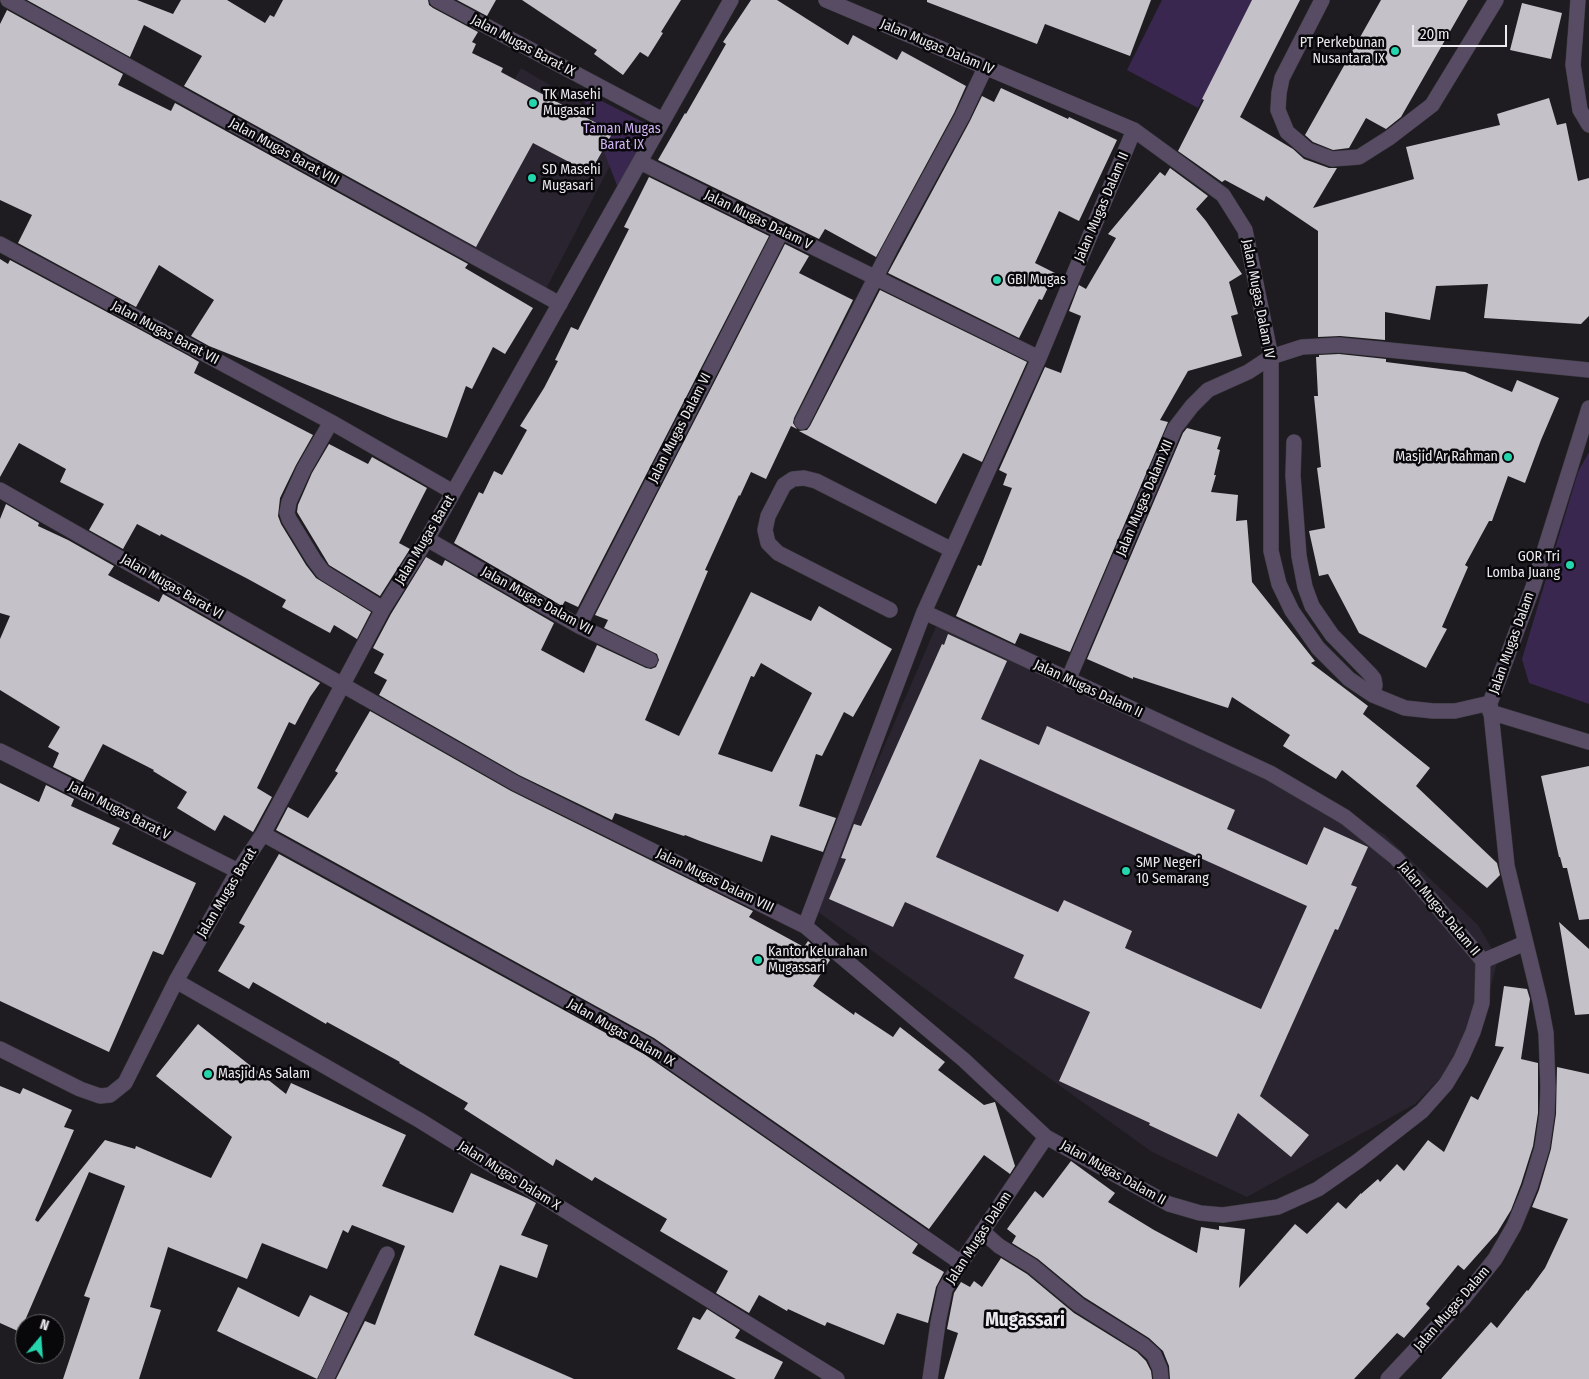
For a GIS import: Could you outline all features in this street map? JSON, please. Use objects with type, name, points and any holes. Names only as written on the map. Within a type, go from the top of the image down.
[{"type":"street","name":"Jalan Mugas Barat VIII","points":[[8,0],[560,304]]},
{"type":"street","name":"Jalan Mugas Barat IX","points":[[437,0],[663,120]]},
{"type":"street","name":"Jalan Mugas Barat","points":[[0,1049],[80,1089],[100,1096],[110,1095],[125,1083],[176,981],[238,871],[263,834],[383,609],[427,539],[731,0]]},
{"type":"street","name":"Jalan Mugas Dalam IV","points":[[826,0],[1134,130],[1223,195],[1245,230],[1271,358],[1271,551],[1279,584],[1292,611],[1318,648],[1349,680],[1373,695],[1405,708],[1433,711],[1490,708]]},
{"type":"street","points":[[1322,0],[1282,78],[1278,110],[1287,132],[1308,150],[1332,159],[1359,157],[1389,138],[1432,105],[1496,0]]},
{"type":"street","points":[[1578,0],[1573,65],[1580,110],[1589,125]]},
{"type":"street","points":[[802,422],[962,117],[985,68]]},
{"type":"street","name":"Jalan Mugas Dalam II","points":[[805,926],[924,612],[1039,358],[1134,130]]},
{"type":"street","name":"Jalan Mugas Dalam V","points":[[640,162],[1039,358]]},
{"type":"street","name":"Jalan Mugas Dalam VI","points":[[579,626],[781,232]]},
{"type":"street","name":"Jalan Mugas Barat VII","points":[[0,244],[330,422],[453,492]]},
{"type":"street","points":[[1271,358],[1302,346],[1339,345],[1589,370]]},
{"type":"street","name":"Jalan Mugas Dalam XII","points":[[1068,680],[1175,428],[1192,406],[1208,390],[1248,372],[1271,358]]},
{"type":"street","name":"Jalan Mugas Dalam","points":[[1388,1379],[1463,1299],[1495,1259],[1514,1226],[1530,1187],[1542,1148],[1547,1114],[1548,1088],[1546,1033],[1507,866],[1490,708],[1533,587],[1589,408]]},
{"type":"street","points":[[330,422],[304,469],[289,502],[287,513],[323,572],[383,609]]},
{"type":"street","points":[[1294,442],[1293,476],[1298,556],[1305,587],[1312,606],[1332,635],[1374,679],[1373,695]]},
{"type":"street","points":[[890,610],[778,554],[768,542],[765,530],[768,516],[784,485],[793,479],[804,478],[816,481],[952,550]]},
{"type":"street","name":"Jalan Mugas Barat VI","points":[[0,490],[344,685]]},
{"type":"street","name":"Jalan Mugas Dalam VII","points":[[427,539],[579,626],[650,660]]},
{"type":"street","name":"Jalan Mugas Dalam II","points":[[924,612],[1270,773],[1345,817],[1396,858],[1483,961],[1482,1003],[1473,1032],[1461,1059],[1446,1084],[1422,1111],[1358,1161],[1318,1189],[1278,1207],[1223,1215],[1200,1213],[1169,1204],[1046,1137]]},
{"type":"street","name":"Jalan Mugas Dalam VIII","points":[[344,685],[515,783],[805,926],[964,1060],[1046,1137]]},
{"type":"street","points":[[1490,708],[1589,742]]},
{"type":"street","name":"Jalan Mugas Barat V","points":[[0,752],[238,871]]},
{"type":"street","name":"Jalan Mugas Dalam IX","points":[[263,834],[649,1046],[961,1263]]},
{"type":"street","points":[[1483,961],[1525,943]]},
{"type":"street","name":"Jalan Mugas Dalam X","points":[[176,981],[419,1120],[838,1379]]},
{"type":"street","name":"Jalan Mugas Dalam","points":[[930,1379],[938,1323],[946,1289],[961,1263],[1046,1137]]},
{"type":"street","points":[[982,1232],[999,1246],[1032,1266],[1079,1304],[1143,1345],[1154,1355],[1160,1369],[1161,1379]]},
{"type":"street","points":[[326,1379],[387,1254]]},
{"type":"shaded area","name":"SD Masehi Mugasari","points":[[521,68],[628,131],[546,289],[433,225]]},
{"type":"shaded area","name":"SMP Negeri 10 Semarang","points":[[941,615],[1384,834],[1478,925],[1498,959],[1476,1042],[1415,1104],[1247,1197],[1152,1152],[814,909]]},
{"type":"green space","points":[[1162,0],[1252,0],[1198,108],[1127,70]]},
{"type":"green space","name":"Taman Mugas Barat IX","points":[[580,90],[653,127],[618,188]]},
{"type":"green space","name":"GOR Tri Lomba Juang","points":[[1589,452],[1589,704],[1529,683],[1522,659],[1578,472]]},
{"type":"building","points":[[27,0],[137,0],[173,14],[181,0],[227,0],[265,23],[270,15],[274,17],[283,0],[428,0],[429,5],[433,8],[478,32],[472,42],[476,44],[472,53],[503,68],[501,72],[613,132],[590,173],[533,143],[476,247],[184,86],[202,56],[144,25],[130,57]]},
{"type":"building","points":[[457,0],[496,0],[487,16]]},
{"type":"building","points":[[522,0],[681,0],[648,57],[640,52],[623,75],[594,54],[597,50]]},
{"type":"building","points":[[751,0],[777,0],[848,45],[853,35],[897,60],[902,51],[966,86],[954,113],[876,257],[825,229],[819,239],[658,160],[726,44],[723,42]]},
{"type":"building","points":[[927,0],[1151,0],[1130,56],[1045,24],[1037,44],[927,2]]},
{"type":"building","points":[[1252,0],[1300,0],[1240,117],[1293,149],[1304,159],[1329,168],[1337,168],[1313,208],[1414,179],[1406,147],[1500,125],[1497,114],[1549,98],[1557,125],[1566,123],[1578,181],[1589,178],[1589,316],[1581,324],[1484,318],[1488,284],[1436,286],[1430,320],[1385,312],[1385,340],[1340,336],[1318,337],[1318,231],[1266,196],[1264,201],[1225,180],[1222,182],[1178,151]]},
{"type":"building","name":"PT Perkebunan Nusantara IX","points":[[1381,0],[1468,0],[1401,117],[1386,129],[1366,118],[1349,148],[1333,150],[1313,142],[1305,135]]},
{"type":"building","points":[[1522,3],[1562,13],[1551,59],[1510,50]]},
{"type":"building","points":[[7,10],[123,74],[118,85],[171,111],[175,103],[468,264],[465,268],[533,308],[505,354],[493,347],[472,389],[466,386],[447,438],[393,419],[209,346],[191,336],[214,300],[159,265],[136,307],[18,243],[32,215],[0,200],[0,24]]},
{"type":"building","points":[[1001,88],[1117,140],[1079,221],[1059,211],[1035,263],[1055,273],[1042,300],[1039,299],[1019,338],[888,273],[982,96],[994,102]]},
{"type":"building","points":[[1170,168],[1208,196],[1196,209],[1242,274],[1229,282],[1238,314],[1231,316],[1242,356],[1188,371],[1160,420],[1168,422],[1070,652],[1020,633],[1015,644],[956,616],[978,565],[981,566],[1012,488],[1003,485],[1007,474],[999,470],[1045,367],[1061,373],[1081,316],[1069,311],[1079,285],[1086,289],[1116,238],[1108,234],[1160,172],[1165,176]]},
{"type":"building","points":[[649,177],[769,236],[578,607],[565,601],[562,606],[454,543],[479,492],[483,494],[494,471],[502,475],[527,430],[520,426],[544,388],[558,361],[555,360],[571,327],[578,330],[629,229],[624,227]]},
{"type":"building","points":[[785,244],[809,256],[799,273],[853,300],[794,418],[793,423],[797,429],[791,426],[766,479],[751,472],[739,495],[705,570],[708,571],[645,720],[679,736],[751,592],[811,621],[819,606],[892,649],[853,717],[844,712],[822,756],[816,754],[799,806],[836,818],[823,852],[771,835],[762,862],[615,813],[612,820],[519,775],[379,695],[387,680],[374,673],[384,654],[373,648],[391,614],[426,557],[442,566],[445,560],[554,623],[541,650],[584,673],[597,645],[646,668],[656,667],[659,660],[657,654],[604,628],[608,620],[595,615]],"holes":[[[761,663],[812,693],[772,772],[718,754],[751,676],[754,677]]]},
{"type":"building","points":[[0,259],[8,264],[10,260],[189,356],[199,362],[194,373],[313,435],[280,498],[278,516],[306,565],[316,578],[371,612],[357,639],[334,625],[330,633],[282,607],[286,600],[161,534],[160,536],[137,524],[123,549],[89,530],[104,504],[60,482],[66,469],[19,443],[0,477]]},
{"type":"building","points":[[880,290],[1027,362],[982,462],[963,453],[936,504],[799,431],[807,430],[810,426]]},
{"type":"building","points":[[1339,354],[1386,359],[1386,362],[1465,372],[1512,392],[1517,380],[1559,398],[1525,483],[1508,476],[1492,521],[1489,521],[1465,565],[1468,567],[1442,627],[1447,629],[1426,668],[1359,633],[1328,574],[1319,576],[1309,531],[1325,528],[1317,468],[1321,467],[1314,396],[1318,396],[1316,357],[1319,357],[1319,355]]},
{"type":"building","points":[[1187,428],[1221,437],[1217,449],[1220,450],[1214,475],[1216,475],[1211,492],[1238,495],[1236,521],[1247,520],[1252,582],[1315,661],[1311,663],[1368,706],[1363,714],[1430,768],[1416,786],[1497,863],[1500,875],[1487,888],[1342,770],[1336,779],[1283,746],[1290,735],[1232,697],[1228,708],[1133,677],[1133,679],[1087,659],[1183,433]]},
{"type":"building","points":[[329,444],[368,464],[372,457],[427,488],[399,543],[410,549],[380,596],[329,565],[297,512],[298,505],[312,473]]},
{"type":"building","points":[[6,504],[39,523],[38,526],[68,540],[114,566],[108,575],[159,602],[163,594],[320,683],[295,725],[289,722],[257,788],[272,797],[253,832],[224,815],[215,831],[177,808],[187,792],[154,770],[103,744],[83,782],[53,767],[59,753],[48,747],[60,727],[0,690],[0,639],[10,616],[0,613],[0,519]]},
{"type":"building","points":[[948,634],[1007,661],[981,719],[1039,745],[1047,726],[1235,810],[1227,829],[1307,865],[1324,827],[1368,847],[1351,885],[1357,887],[1338,930],[1335,929],[1260,1096],[1309,1135],[1291,1157],[1238,1113],[1217,1157],[1149,1125],[1150,1123],[1059,1081],[1090,1012],[1014,978],[1024,955],[905,902],[893,927],[829,899],[846,859],[841,858],[854,824],[861,826],[942,644],[944,645]],"holes":[[[980,759],[1307,906],[1261,1009],[1125,948],[1132,931],[1064,900],[1058,912],[936,857]]]},
{"type":"building","points":[[370,711],[511,791],[753,911],[749,917],[804,947],[808,941],[830,960],[813,986],[854,1015],[855,1012],[893,1037],[900,1027],[945,1062],[938,1070],[984,1105],[995,1102],[1015,1166],[1010,1174],[984,1155],[929,1229],[654,1038],[276,830],[288,807],[308,818],[338,773],[335,771]]},
{"type":"building","points":[[1589,766],[1589,919],[1579,920],[1567,868],[1563,868],[1559,857],[1541,776]]},
{"type":"building","points":[[0,783],[39,802],[46,785],[74,799],[71,806],[120,828],[112,844],[196,883],[163,955],[153,951],[109,1052],[0,1001]]},
{"type":"building","points":[[279,854],[644,1054],[918,1244],[912,1253],[944,1272],[936,1287],[928,1323],[897,1313],[884,1345],[827,1322],[825,1326],[788,1309],[787,1311],[759,1295],[749,1313],[716,1293],[728,1271],[660,1231],[667,1219],[595,1177],[592,1181],[556,1159],[553,1166],[464,1109],[468,1103],[400,1062],[327,1022],[326,1024],[253,982],[249,989],[218,971],[245,926],[239,923]]},
{"type":"building","points":[[1559,922],[1589,949],[1589,1014],[1575,1015]]},
{"type":"building","points":[[1504,986],[1527,989],[1530,999],[1521,1059],[1538,1063],[1538,1113],[1533,1146],[1521,1184],[1511,1210],[1497,1233],[1464,1270],[1458,1265],[1426,1304],[1430,1308],[1404,1338],[1397,1333],[1354,1379],[1170,1379],[1169,1366],[1163,1351],[1149,1338],[1084,1297],[1038,1259],[1012,1243],[1016,1236],[1007,1229],[1035,1191],[1043,1198],[1071,1161],[1115,1193],[1108,1202],[1197,1253],[1201,1227],[1219,1230],[1219,1226],[1245,1229],[1239,1288],[1295,1224],[1307,1234],[1338,1202],[1346,1209],[1378,1179],[1380,1182],[1397,1164],[1404,1171],[1428,1140],[1444,1152],[1471,1096],[1478,1100],[1504,1047],[1495,1046]]},
{"type":"building","points":[[198,1024],[286,1094],[291,1083],[406,1135],[382,1186],[453,1213],[471,1173],[536,1203],[521,1235],[548,1245],[537,1278],[500,1265],[474,1335],[574,1379],[336,1379],[365,1321],[375,1325],[405,1246],[352,1225],[348,1233],[343,1230],[327,1269],[262,1243],[247,1279],[168,1247],[150,1307],[161,1310],[139,1379],[63,1379],[90,1298],[84,1296],[125,1186],[89,1172],[28,1314],[15,1314],[15,1330],[0,1323],[0,1086],[20,1094],[23,1088],[72,1110],[64,1127],[74,1130],[35,1220],[38,1222],[105,1140],[135,1149],[136,1146],[211,1178],[232,1137],[156,1076]]},
{"type":"building","points":[[1557,1067],[1589,1074],[1589,1379],[1441,1379],[1491,1322],[1497,1328],[1528,1291],[1545,1268],[1568,1219],[1532,1207],[1551,1149],[1556,1114]]},
{"type":"building","points":[[1001,1258],[1027,1274],[1074,1313],[1137,1352],[1146,1361],[1151,1371],[1152,1379],[944,1379],[958,1333],[947,1329],[954,1293],[961,1282],[970,1287],[974,1281],[982,1287]]},
{"type":"building","points":[[238,1287],[299,1317],[310,1295],[348,1313],[317,1379],[217,1331]]},
{"type":"building","points":[[707,1309],[740,1330],[735,1338],[783,1362],[774,1379],[736,1379],[677,1349],[693,1317],[700,1320]]},
{"type":"place","name":"PT Perkebunan Nusantara IX","points":[[1395,51]]},
{"type":"place","name":"TK Masehi Mugasari","points":[[533,103]]},
{"type":"place","name":"SD Masehi Mugasari","points":[[532,178]]},
{"type":"place","name":"GBI Mugas","points":[[997,280]]},
{"type":"place","name":"Masjid Ar Rahman","points":[[1508,457]]},
{"type":"place","name":"GOR Tri Lomba Juang","points":[[1570,565]]},
{"type":"place","name":"SMP Negeri 10 Semarang","points":[[1126,871]]},
{"type":"place","name":"Kantor Kelurahan Mugassari","points":[[758,960]]},
{"type":"place","name":"Masjid As Salam","points":[[208,1074]]},
{"type":"district","name":"Mugassari","points":[[1025,1321]]}]
